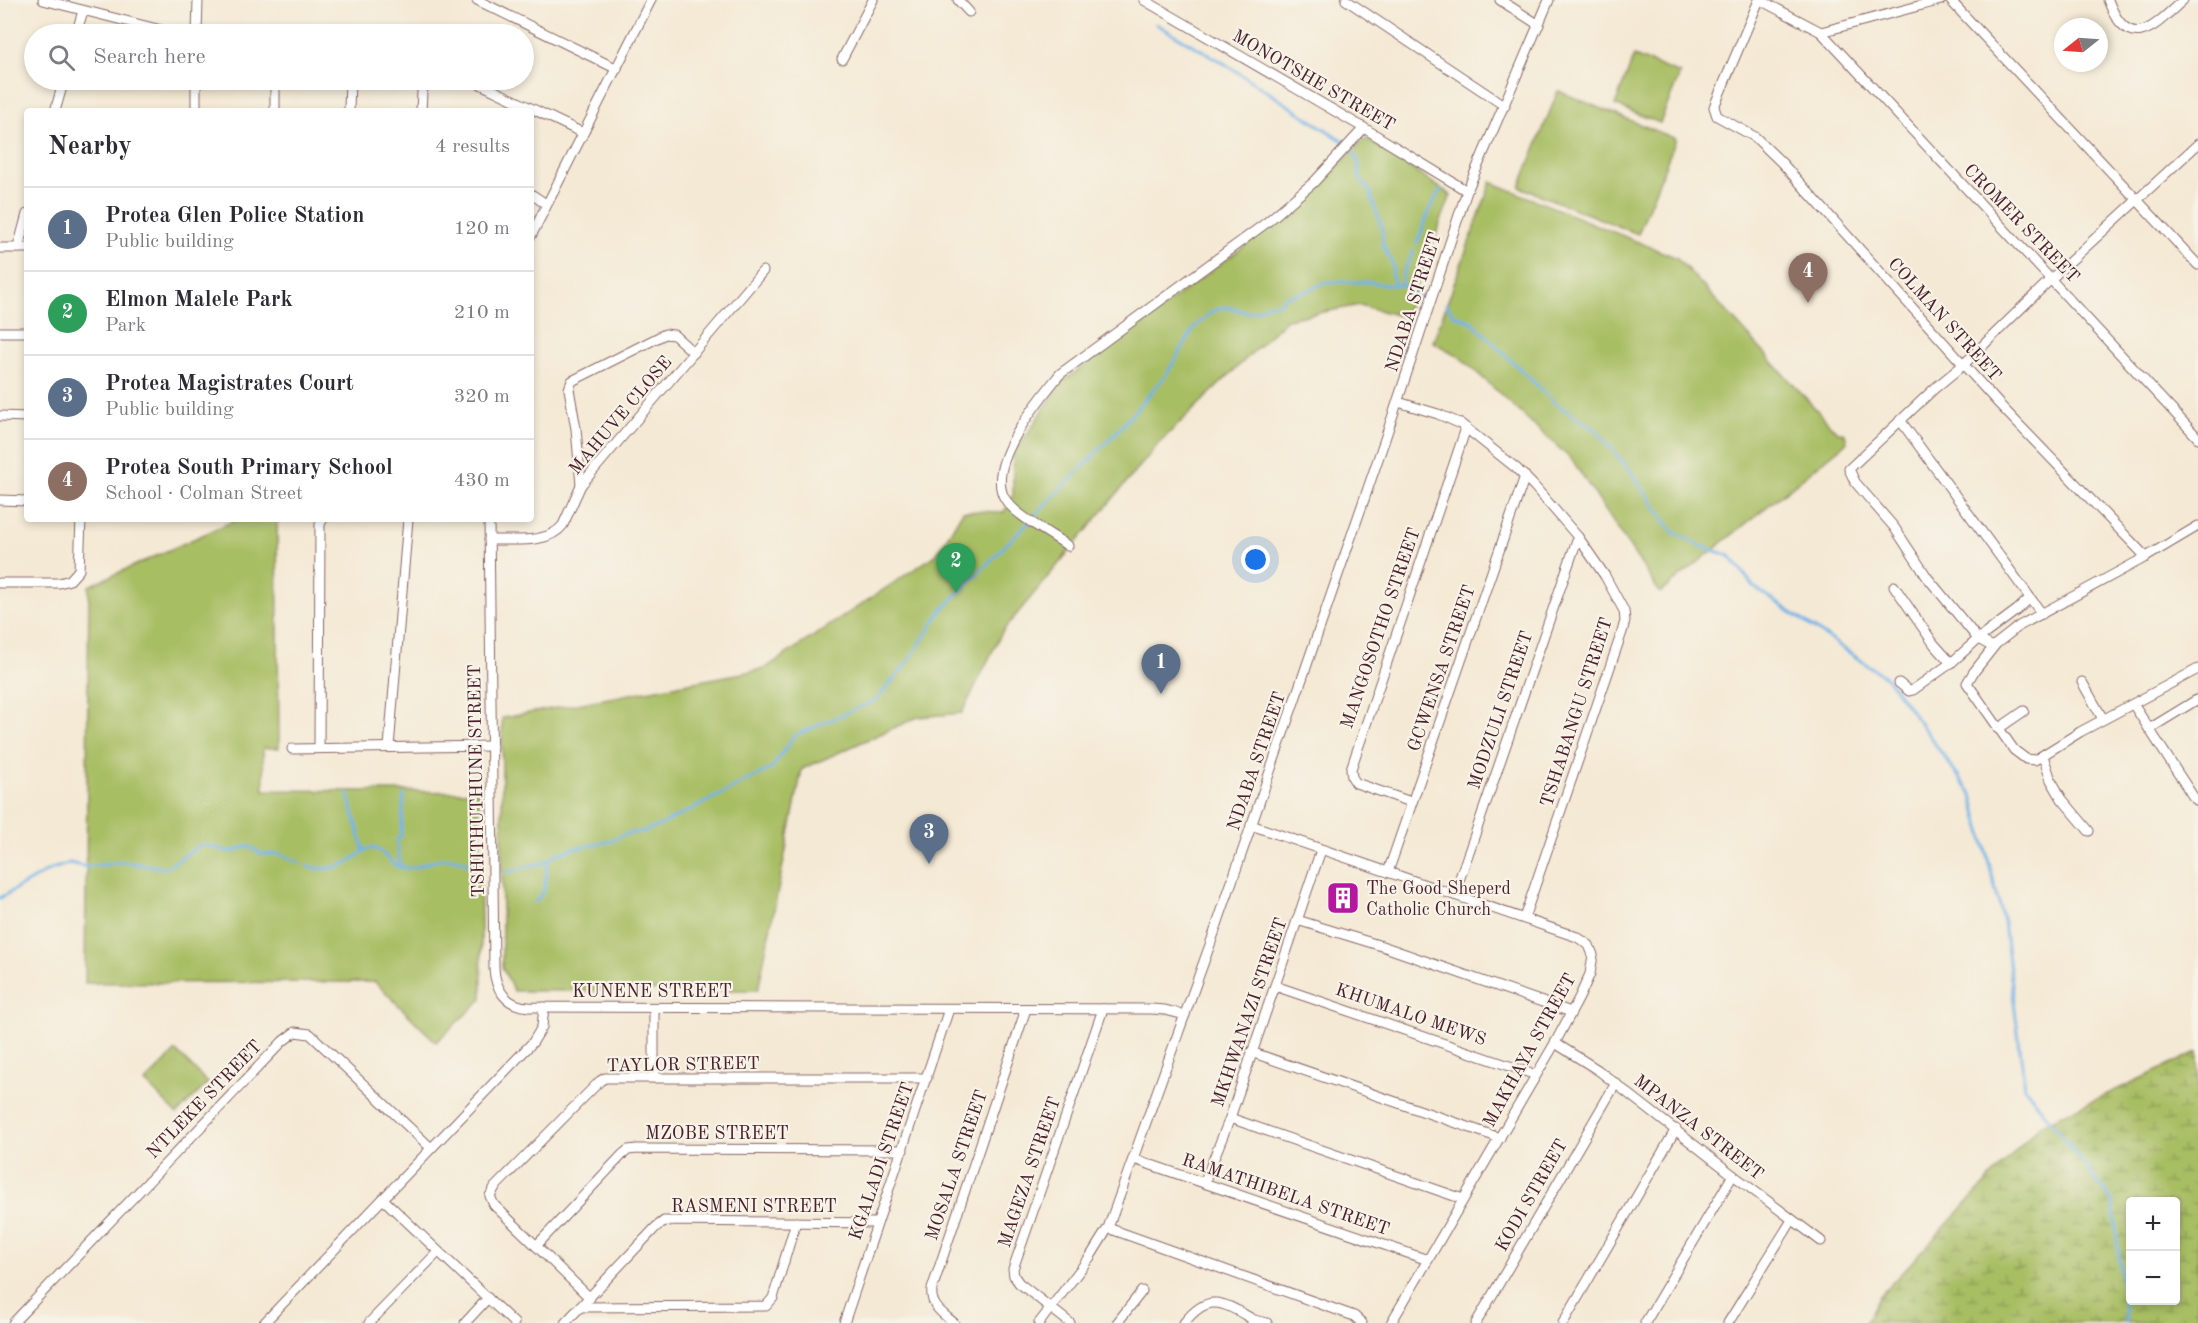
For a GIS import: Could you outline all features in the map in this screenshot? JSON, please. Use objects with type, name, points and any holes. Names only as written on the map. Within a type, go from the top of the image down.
[{"type":"street","points":[[43,0],[136,24]]},
{"type":"street","points":[[197,24],[198,0]]},
{"type":"street","points":[[477,0],[526,24]]},
{"type":"street","points":[[842,59],[873,0]]},
{"type":"street","points":[[958,0],[969,12]]},
{"type":"street","name":"MONOTSHE STREET","points":[[1144,0],[1364,128],[1467,191]]},
{"type":"street","points":[[1346,0],[1505,106]]},
{"type":"street","points":[[1500,0],[1539,25]]},
{"type":"street","name":"NDABA STREET","points":[[1039,1323],[1098,1246],[1108,1228],[1185,1015],[1398,402],[1467,191],[1549,0]]},
{"type":"street","name":"CROMER STREET","points":[[1759,0],[1821,32],[2052,278],[2198,438]]},
{"type":"street","name":"COLMAN STREET","points":[[1759,0],[1716,102],[1715,112],[1721,120],[1755,137],[1772,154],[1963,365],[2146,557]]},
{"type":"street","points":[[1821,32],[1941,0]]},
{"type":"street","points":[[1950,0],[2198,265]]},
{"type":"street","points":[[2108,0],[2116,18],[2132,31],[2140,32],[2156,24],[2183,0]]},
{"type":"street","points":[[534,230],[617,69],[647,2]]},
{"type":"street","points":[[79,24],[83,11]]},
{"type":"street","points":[[534,28],[617,69]]},
{"type":"street","points":[[56,108],[61,90]]},
{"type":"street","points":[[196,90],[196,108]]},
{"type":"street","points":[[275,90],[275,108]]},
{"type":"street","points":[[349,108],[350,90]]},
{"type":"street","points":[[421,108],[423,90]]},
{"type":"street","points":[[493,90],[531,108]]},
{"type":"street","points":[[534,110],[583,133]]},
{"type":"street","points":[[1068,546],[1018,512],[1005,498],[1000,485],[1005,462],[1015,437],[1038,402],[1060,374],[1266,223],[1314,182],[1364,128]]},
{"type":"street","points":[[1993,648],[1978,639],[1927,577],[1894,527],[1851,477],[1850,468],[2198,144]]},
{"type":"street","points":[[534,196],[546,204]]},
{"type":"street","points":[[0,248],[22,248]]},
{"type":"street","name":"MAHUVE CLOSE","points":[[489,540],[544,537],[556,533],[563,525],[581,485],[764,271]]},
{"type":"street","points":[[0,332],[24,332]]},
{"type":"street","points":[[581,485],[576,429],[569,388],[572,381],[665,334],[674,335],[694,353]]},
{"type":"street","name":"TSHABANGU STREET","points":[[1398,402],[1438,414],[1466,428],[1525,476],[1551,503],[1578,537],[1624,611],[1625,621],[1524,918]]},
{"type":"street","points":[[0,416],[24,417]]},
{"type":"street","points":[[1900,420],[2042,614]]},
{"type":"street","name":"MANGOSOTHO STREET","points":[[1411,802],[1356,783],[1351,769],[1358,741],[1466,428]]},
{"type":"street","name":"GCWENSA STREET","points":[[1388,872],[1525,476]]},
{"type":"street","points":[[0,500],[24,501]]},
{"type":"street","points":[[0,583],[59,583],[70,580],[79,570],[81,522]]},
{"type":"street","points":[[319,748],[321,522]]},
{"type":"street","points":[[389,747],[408,522]]},
{"type":"street","name":"TSHITHUTHUNE STREET","points":[[489,522],[494,974],[496,985],[507,999],[518,1006],[544,1007]]},
{"type":"street","points":[[2197,673],[2103,719],[2043,756],[2031,760],[2020,756],[1998,729],[1968,684],[1970,677],[1993,648],[2003,637],[2019,626],[2198,526]]},
{"type":"street","name":"MODZULI STREET","points":[[1454,895],[1578,537]]},
{"type":"street","points":[[1894,586],[1950,663]]},
{"type":"street","points":[[1899,683],[1909,691],[1913,690],[2017,610],[2030,597]]},
{"type":"street","points":[[2082,682],[2103,719]]},
{"type":"street","points":[[2149,729],[2198,699]]},
{"type":"street","points":[[2133,704],[2198,801]]},
{"type":"street","points":[[1998,729],[2024,711]]},
{"type":"street","points":[[292,748],[492,746]]},
{"type":"street","points":[[2043,756],[2051,780],[2062,799],[2089,831]]},
{"type":"street","name":"MAKHAYA STREET","points":[[1251,825],[1581,938],[1591,947],[1593,959],[1590,974],[1555,1043],[1391,1323]]},
{"type":"street","name":"MKHWANAZI STREET","points":[[1204,1183],[1230,1118],[1321,850]]},
{"type":"street","points":[[1297,920],[1385,947],[1571,1012]]},
{"type":"street","name":"KHUMALO MEWS","points":[[1275,986],[1536,1075]]},
{"type":"street","points":[[264,1323],[533,1042],[541,1029],[544,1007]]},
{"type":"street","name":"KUNENE STREET","points":[[544,1007],[1161,1009],[1185,1015]]},
{"type":"street","points":[[654,1008],[654,1078]]},
{"type":"street","name":"KGALADI STREET","points":[[844,1323],[949,1009]]},
{"type":"street","name":"MOSALA STREET","points":[[954,1323],[935,1307],[932,1289],[1026,1009]]},
{"type":"street","name":"MAGEZA STREET","points":[[1070,1323],[1017,1280],[1013,1274],[1013,1267],[1103,1010]]},
{"type":"street","name":"NTLEKE STREET","points":[[13,1323],[283,1041],[295,1032],[310,1034],[431,1148]]},
{"type":"street","name":"MPANZA STREET","points":[[1555,1043],[1577,1055],[1616,1083],[1821,1241]]},
{"type":"street","points":[[1251,1052],[1500,1138]]},
{"type":"street","name":"TAYLOR STREET","points":[[590,1298],[493,1204],[490,1196],[492,1190],[600,1081],[610,1078],[927,1078]]},
{"type":"street","name":"KODI STREET","points":[[1476,1323],[1616,1083]]},
{"type":"street","points":[[1230,1118],[1463,1199]]},
{"type":"street","points":[[1563,1323],[1676,1129]]},
{"type":"street","name":"MZOBE STREET","points":[[536,1246],[628,1150],[903,1150]]},
{"type":"street","name":"RAMATHIBELA STREET","points":[[1134,1159],[1428,1260]]},
{"type":"street","points":[[1645,1323],[1733,1175]]},
{"type":"street","points":[[383,1199],[514,1323]]},
{"type":"street","name":"RASMENI STREET","points":[[565,1323],[662,1222],[671,1220],[877,1223]]},
{"type":"street","points":[[1728,1323],[1792,1220]]},
{"type":"street","points":[[581,1307],[766,1306],[773,1298],[796,1222]]},
{"type":"street","points":[[1108,1228],[1354,1316],[1362,1323]]},
{"type":"street","points":[[369,1323],[438,1252]]},
{"type":"street","points":[[1118,1323],[1142,1291]]},
{"type":"street","points":[[465,1323],[488,1298]]},
{"type":"street","points":[[1184,1323],[1201,1305],[1211,1303],[1230,1308],[1253,1322],[1267,1323]]},
{"type":"green space","points":[[1634,56],[1680,74],[1660,123],[1615,105]]},
{"type":"green space","points":[[1558,91],[1676,139],[1638,234],[1520,187]]},
{"type":"green space","points":[[1365,138],[1451,195],[1404,317],[1360,305],[1287,319],[1160,442],[1002,632],[962,713],[918,717],[802,769],[758,990],[514,991],[502,967],[502,718],[764,669],[937,554],[963,511],[1004,512],[1013,495],[1013,455],[1062,382],[1305,201]]},
{"type":"green space","points":[[1491,182],[1677,258],[1836,431],[1845,434],[1847,442],[1660,593],[1572,460],[1460,357],[1433,342]]},
{"type":"green space","points":[[231,522],[277,522],[279,748],[263,748],[264,790],[479,792],[482,999],[436,1042],[375,982],[85,983],[89,586]]},
{"type":"green space","points":[[176,1051],[208,1083],[177,1114],[145,1082]]},
{"type":"green space","points":[[2198,1052],[2198,1323],[1865,1323],[1879,1297],[2040,1125]]},
{"type":"waterway","points":[[1156,24],[1222,62],[1343,141]]},
{"type":"waterway","points":[[1354,153],[1360,165],[1359,177],[1371,192],[1382,227],[1383,246],[1390,258],[1395,284]]},
{"type":"waterway","points":[[1417,243],[1431,206],[1441,190]]},
{"type":"waterway","points":[[1401,285],[1404,271],[1414,250]]},
{"type":"waterway","points":[[507,872],[546,862],[555,855],[572,849],[612,841],[625,834],[659,826],[772,768],[794,736],[876,700],[906,665],[941,611],[1114,435],[1166,375],[1195,327],[1213,311],[1226,307],[1248,312],[1258,310],[1326,282],[1401,285],[1422,296]]},
{"type":"waterway","points":[[1446,304],[1453,314],[1472,322],[1557,405],[1595,429],[1628,468],[1673,532],[1703,547],[1730,556],[1754,587],[1888,679],[1972,795],[2004,923],[2025,1088],[2113,1202],[2126,1323]]},
{"type":"waterway","points":[[348,794],[364,851]]},
{"type":"waterway","points":[[400,867],[397,839],[401,836],[404,795]]},
{"type":"waterway","points":[[0,898],[49,870],[70,863],[87,867],[123,862],[166,868],[202,844],[231,852],[248,846],[262,854],[280,854],[300,863]]},
{"type":"waterway","points":[[307,866],[320,869],[339,866],[372,848],[380,851],[397,866],[412,868],[439,859],[452,859],[470,864],[481,871]]},
{"type":"waterway","points":[[535,902],[544,889],[548,860]]},
{"type":"place","name":"Protea South Primary School","points":[[1808,303]]},
{"type":"place","name":"Elmon Malele Park","points":[[956,593]]},
{"type":"place","name":"Protea Glen Police Station","points":[[1161,694]]},
{"type":"place","name":"Protea Magistrates Court","points":[[929,864]]},
{"type":"place","name":"The Good Sheperd Catholic Church","points":[[1343,898]]}]
